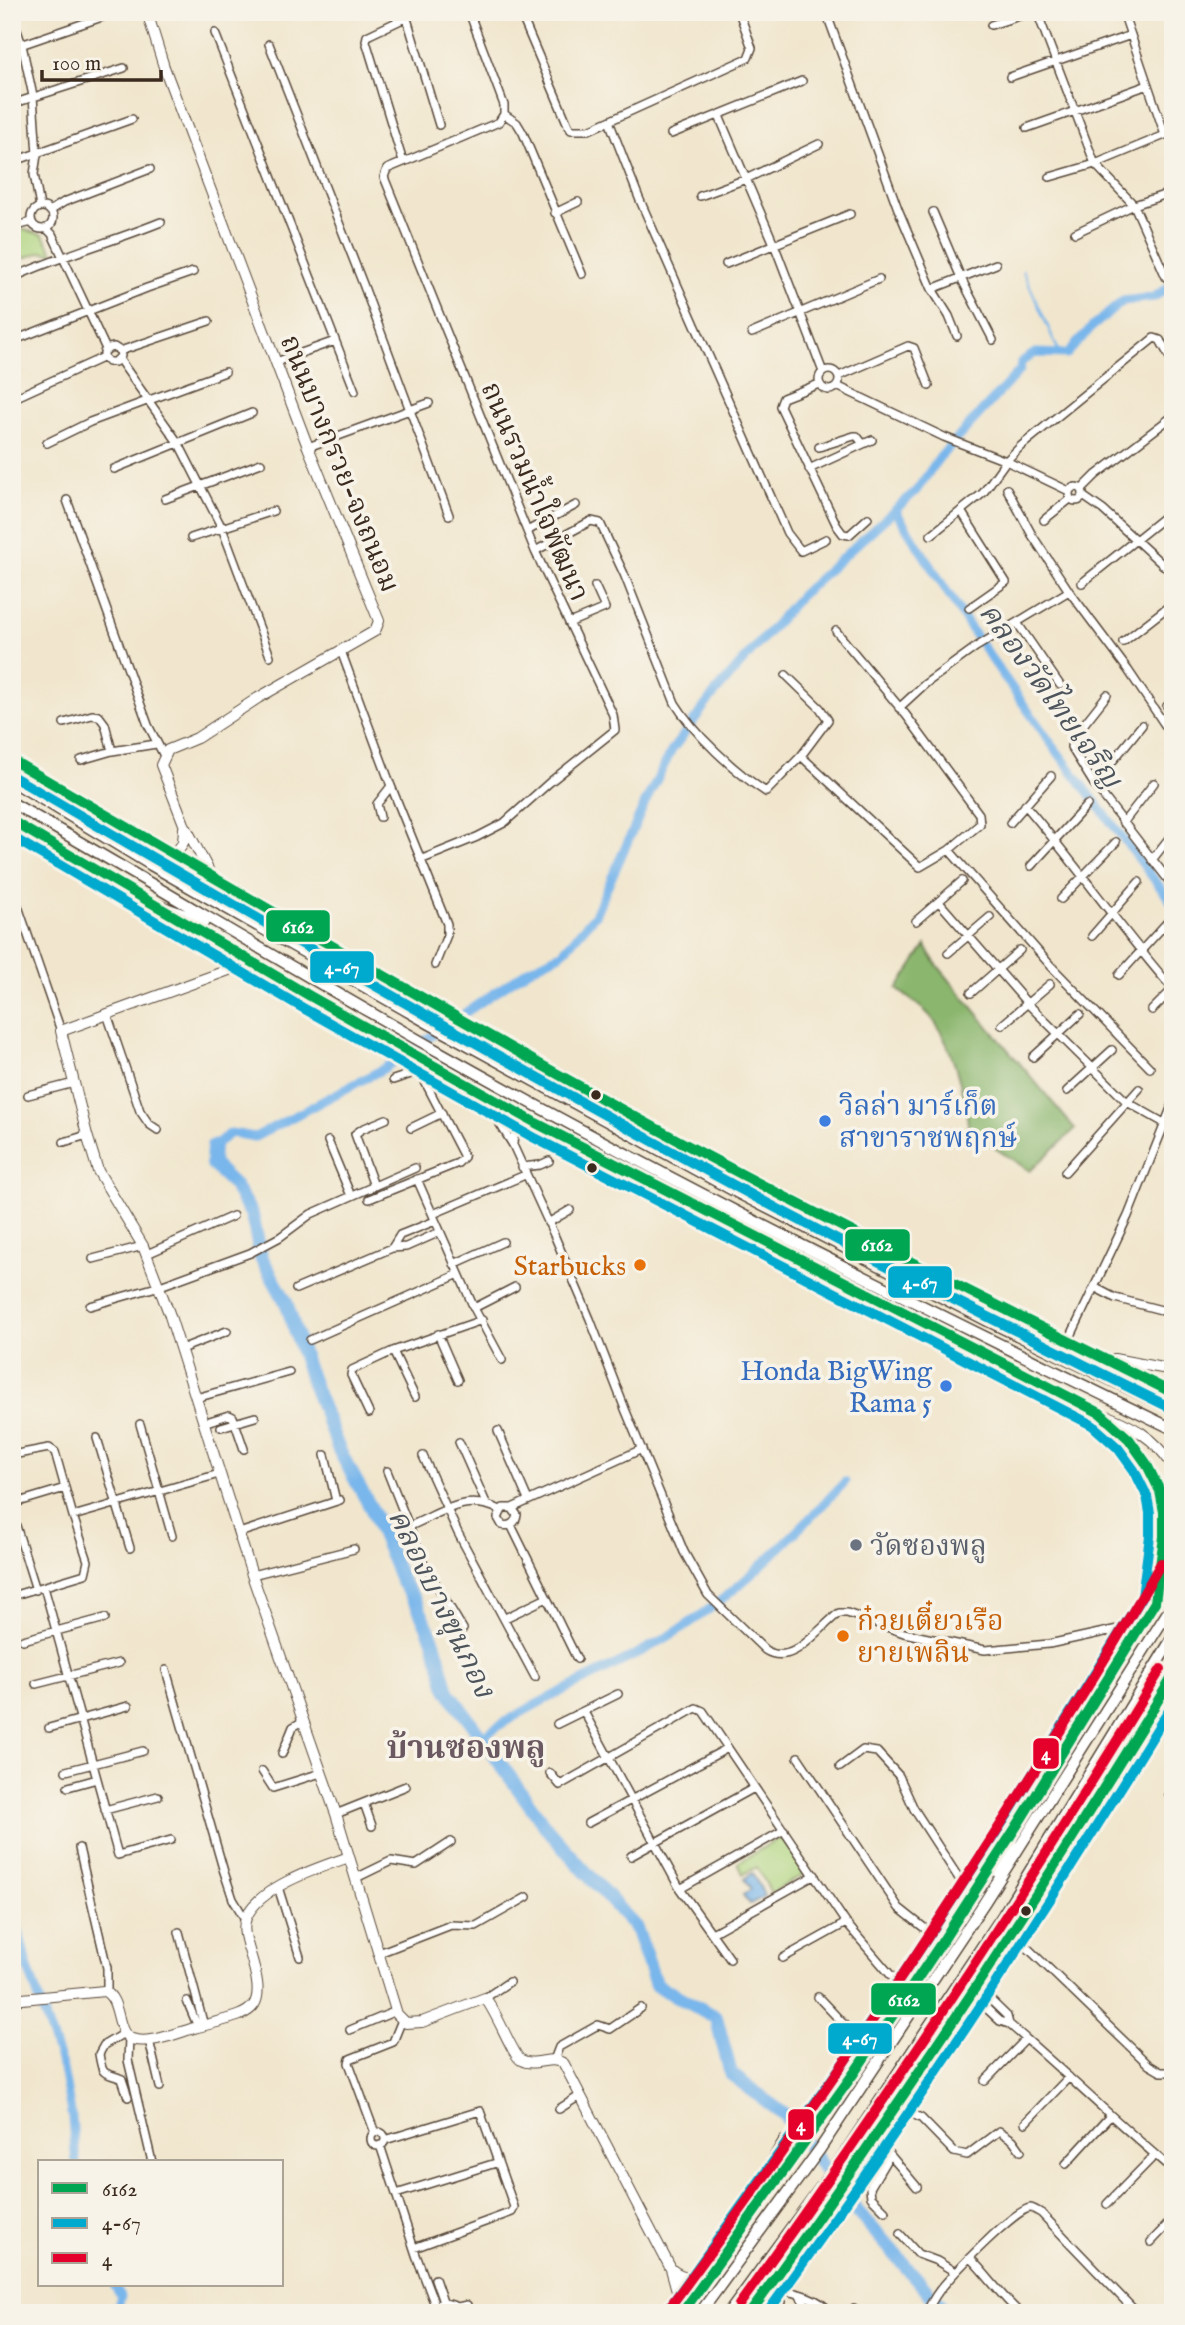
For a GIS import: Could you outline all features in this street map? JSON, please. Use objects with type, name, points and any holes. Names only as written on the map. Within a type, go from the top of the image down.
[{"type":"main road","name":"ถนนบางกรวย-จงถนอม","points":[[146,12],[173,92],[308,447],[379,621],[375,631],[258,698],[197,738],[168,750],[163,757]]},
{"type":"main road","points":[[163,757],[161,765],[184,824],[211,876]]},
{"type":"main road","points":[[12,760],[467,1023],[710,1157],[917,1266],[1173,1393]]},
{"type":"main road","points":[[12,781],[151,865],[453,1037],[798,1225],[1173,1410]]},
{"type":"main road","points":[[12,803],[435,1049],[700,1194],[900,1296],[1173,1429]]},
{"type":"main road","points":[[12,821],[423,1060],[748,1234],[1100,1413],[1126,1423],[1152,1440],[1173,1466]]},
{"type":"main road","points":[[175,855],[183,844],[184,824]]},
{"type":"main road","points":[[152,903],[226,929]]},
{"type":"main road","points":[[249,960],[237,967],[61,1031],[98,1171],[145,1250],[160,1286],[252,1575],[336,1814],[399,2016],[407,2023],[422,2022],[485,1997],[504,2027],[514,2053],[521,2060],[535,2063],[554,2060],[564,2064],[671,2269],[680,2313]]},
{"type":"main road","points":[[632,1135],[642,1132],[701,1157],[710,1157]]},
{"type":"main road","points":[[700,1194],[707,1202],[745,1228],[748,1234]]},
{"type":"main road","points":[[1103,1357],[1173,1370]]},
{"type":"main road","points":[[1100,1413],[1129,1439],[1146,1463],[1160,1491],[1164,1512],[1164,1539],[1155,1602]]},
{"type":"main road","points":[[680,2313],[780,2179],[942,1942],[1020,1821],[1173,1570]]},
{"type":"main road","points":[[700,2313],[820,2149],[984,1903],[1173,1604]]},
{"type":"main road","points":[[729,2313],[836,2166],[1003,1915],[1173,1637]]},
{"type":"main road","points":[[750,2313],[773,2290],[875,2137],[1114,1773],[1173,1676]]},
{"type":"main road","points":[[1114,1773],[1173,1694]]},
{"type":"main road","points":[[984,1903],[1020,1821]]},
{"type":"main road","points":[[12,2000],[97,1990],[107,1992],[113,1999],[127,2036],[149,2040],[242,2014],[254,2005],[258,1998],[259,1984],[245,1935],[245,1919],[258,1903],[278,1887],[307,1872],[349,1857]]},
{"type":"main road","points":[[671,2269],[690,2278],[715,2268]]},
{"type":"street","points":[[439,125],[406,15],[367,36],[366,41],[403,162],[499,122],[505,114],[469,12]]},
{"type":"street","points":[[520,12],[572,130],[589,130],[748,58],[752,48],[739,12]]},
{"type":"street","points":[[826,12],[890,189],[932,289],[949,316],[957,336]]},
{"type":"street","points":[[991,25],[1034,12],[1056,62],[1094,164],[1134,205],[1166,277],[1173,284]]},
{"type":"street","points":[[1050,177],[1094,164],[1165,135],[1123,12]]},
{"type":"street","points":[[12,16],[22,45],[33,96],[37,155],[34,174],[40,207]]},
{"type":"street","points":[[12,48],[102,17]]},
{"type":"street","points":[[215,33],[355,391]]},
{"type":"street","points":[[1010,77],[1131,35]]},
{"type":"street","points":[[269,44],[323,178],[449,515]]},
{"type":"street","points":[[12,104],[124,68]]},
{"type":"street","points":[[671,134],[802,81]]},
{"type":"street","points":[[1027,128],[1148,85]]},
{"type":"street","points":[[505,114],[517,123],[523,133],[582,274]]},
{"type":"street","points":[[719,116],[774,244],[823,372]]},
{"type":"street","points":[[12,162],[132,119]]},
{"type":"street","points":[[609,121],[639,198],[787,533],[801,551],[826,539]]},
{"type":"street","points":[[700,196],[746,179],[819,144]]},
{"type":"street","name":"ถนนรวมน้ำใจพัฒนา","points":[[403,162],[387,169],[384,177],[535,551],[613,715],[615,730],[550,782],[505,823],[420,860]]},
{"type":"street","points":[[50,211],[64,202],[150,169]]},
{"type":"street","points":[[1075,233],[1134,205],[1173,192]]},
{"type":"street","points":[[555,212],[578,201]]},
{"type":"street","points":[[40,207],[50,211]]},
{"type":"street","points":[[40,207],[34,211],[32,222],[36,227],[46,228],[52,234],[111,362],[120,355],[209,321]]},
{"type":"street","points":[[46,228],[52,220],[50,211]]},
{"type":"street","points":[[933,212],[961,278],[993,340]]},
{"type":"street","points":[[726,264],[850,214]]},
{"type":"street","points":[[12,227],[32,222]]},
{"type":"street","points":[[12,278],[62,256],[161,222]]},
{"type":"street","points":[[932,289],[996,264]]},
{"type":"street","points":[[12,341],[193,272]]},
{"type":"street","points":[[752,333],[879,279]]},
{"type":"street","points":[[931,535],[984,493],[1006,461],[1052,420],[1154,338],[1160,340],[1173,363]]},
{"type":"street","points":[[276,362],[335,341]]},
{"type":"street","points":[[839,376],[908,346],[914,348],[929,386]]},
{"type":"street","points":[[12,399],[114,347],[179,444],[222,528],[270,656]]},
{"type":"street","points":[[837,386],[827,391],[819,384],[819,378],[823,372],[832,371],[839,376]]},
{"type":"street","points":[[47,443],[90,422],[225,372]]},
{"type":"street","points":[[837,386],[839,376]]},
{"type":"street","points":[[819,384],[780,401],[837,526],[843,534],[849,535],[867,518]]},
{"type":"street","points":[[837,386],[962,445],[1006,461],[1078,501],[1096,475],[1173,416]]},
{"type":"street","points":[[308,447],[429,403]]},
{"type":"street","points":[[114,469],[252,413]]},
{"type":"street","points":[[819,447],[854,436],[863,444]]},
{"type":"street","points":[[809,469],[872,440]]},
{"type":"street","points":[[165,499],[261,463]]},
{"type":"street","points":[[1044,520],[1070,495],[1075,486],[1173,574]]},
{"type":"street","points":[[1007,489],[1032,535],[1069,591],[1128,670],[1173,737]]},
{"type":"street","points":[[67,500],[163,757]]},
{"type":"street","points":[[527,531],[576,505]]},
{"type":"street","points":[[1082,583],[1173,510]]},
{"type":"street","points":[[191,538],[273,511]]},
{"type":"street","points":[[961,511],[1006,582],[969,607]]},
{"type":"street","points":[[535,551],[591,520],[600,523],[624,574],[675,703],[685,720],[766,792],[801,756],[826,724],[827,716],[786,675]]},
{"type":"street","points":[[569,623],[606,608],[595,586]]},
{"type":"street","points":[[899,708],[925,684],[976,648],[1069,591]]},
{"type":"street","points":[[1123,642],[1173,603]]},
{"type":"street","points":[[1018,624],[1060,685]]},
{"type":"street","points":[[801,756],[917,866],[923,867],[949,850],[980,824],[981,820],[899,708],[836,631]]},
{"type":"street","points":[[341,651],[391,786],[447,924],[447,935],[435,965]]},
{"type":"street","points":[[1107,695],[1070,743],[1094,784],[1122,823],[1173,886]]},
{"type":"street","points":[[64,723],[92,715],[99,716],[105,724],[112,751]]},
{"type":"street","points":[[1094,784],[1142,726]]},
{"type":"street","points":[[81,760],[112,751],[156,744]]},
{"type":"street","points":[[1010,823],[1051,776]]},
{"type":"street","points":[[1122,823],[1154,783]]},
{"type":"street","points":[[380,817],[377,804],[391,786]]},
{"type":"street","points":[[1031,866],[1087,804]]},
{"type":"street","points":[[1025,805],[1056,841],[1140,952],[1173,989],[1152,1010]]},
{"type":"street","points":[[1152,860],[1173,833]]},
{"type":"street","points":[[1061,899],[1116,842]]},
{"type":"street","points":[[949,850],[1051,966],[1150,1068]]},
{"type":"street","points":[[916,921],[962,881]]},
{"type":"street","points":[[1092,936],[1139,882]]},
{"type":"street","points":[[12,889],[61,1031]]},
{"type":"street","points":[[939,902],[1027,1003],[1127,1102],[1173,1128]]},
{"type":"street","points":[[948,953],[990,917]]},
{"type":"street","points":[[1119,975],[1171,918]]},
{"type":"street","points":[[971,993],[1020,950]]},
{"type":"street","points":[[1002,1025],[1050,984]]},
{"type":"street","points":[[107,1014],[141,1111],[149,1124],[158,1130]]},
{"type":"street","points":[[1033,1057],[1080,1014]]},
{"type":"street","points":[[1067,1091],[1112,1050]]},
{"type":"street","points":[[369,1199],[458,1163],[464,1157],[426,1082],[418,1074],[393,1080]]},
{"type":"street","points":[[28,1095],[74,1083]]},
{"type":"street","points":[[1065,1172],[1139,1089]]},
{"type":"street","points":[[479,1090],[513,1145],[548,1223],[590,1319],[684,1552],[708,1595],[760,1645],[774,1656],[788,1655],[839,1613],[847,1613],[921,1637],[985,1650],[1049,1644],[1142,1623]]},
{"type":"street","points":[[1069,1340],[1128,1216],[1173,1103]]},
{"type":"street","points":[[411,1128],[442,1113]]},
{"type":"street","points":[[374,1185],[355,1134],[386,1119]]},
{"type":"street","points":[[513,1145],[513,1137],[519,1128],[536,1121]]},
{"type":"street","points":[[64,1142],[87,1135]]},
{"type":"street","points":[[328,1141],[351,1196]]},
{"type":"street","points":[[391,1248],[400,1235],[524,1171],[549,1161]]},
{"type":"street","points":[[90,1306],[160,1286],[250,1253],[311,1214],[415,1168]]},
{"type":"street","points":[[417,1178],[474,1308],[502,1360]]},
{"type":"street","points":[[548,1223],[570,1210]]},
{"type":"street","points":[[93,1259],[145,1250],[233,1216]]},
{"type":"street","points":[[296,1289],[391,1248],[406,1247],[440,1232]]},
{"type":"street","points":[[454,1264],[503,1242]]},
{"type":"street","points":[[310,1340],[459,1275]]},
{"type":"street","points":[[474,1308],[515,1287]]},
{"type":"street","points":[[1094,1287],[1115,1298],[1173,1313]]},
{"type":"street","points":[[369,1413],[351,1372],[354,1369],[393,1351],[482,1320]]},
{"type":"street","points":[[181,1349],[227,1331]]},
{"type":"street","points":[[438,1334],[458,1380]]},
{"type":"street","points":[[393,1351],[415,1398]]},
{"type":"street","points":[[196,1398],[289,1372]]},
{"type":"street","points":[[203,1423],[229,1415],[237,1422],[244,1449]]},
{"type":"street","points":[[221,1427],[255,1417]]},
{"type":"street","points":[[140,1424],[172,1536]]},
{"type":"street","points":[[498,1431],[528,1500]]},
{"type":"street","points":[[97,1438],[130,1549]]},
{"type":"street","points":[[459,1442],[485,1503]]},
{"type":"street","points":[[12,1455],[52,1449],[57,1456],[88,1561],[87,1570],[81,1576],[12,1596]]},
{"type":"street","points":[[512,1508],[517,1515],[514,1523],[506,1526],[499,1522],[500,1510],[512,1508],[642,1450]]},
{"type":"street","points":[[239,1534],[338,1501],[325,1455]]},
{"type":"street","points":[[423,1456],[458,1533],[535,1676]]},
{"type":"street","points":[[387,1471],[424,1564],[463,1629]]},
{"type":"street","points":[[73,1516],[219,1474]]},
{"type":"street","points":[[12,1504],[65,1488]]},
{"type":"street","points":[[410,1526],[465,1503],[485,1503],[500,1510]]},
{"type":"street","points":[[12,1513],[56,1631],[118,1854],[171,1840]]},
{"type":"street","points":[[511,1525],[577,1659]]},
{"type":"street","points":[[252,1575],[354,1549]]},
{"type":"street","points":[[505,1618],[547,1598]]},
{"type":"street","points":[[23,1640],[105,1618]]},
{"type":"street","points":[[1111,1631],[1126,1650]]},
{"type":"street","points":[[36,1684],[119,1662]]},
{"type":"street","points":[[166,1671],[233,1899],[245,1919]]},
{"type":"street","points":[[557,1724],[618,1694]]},
{"type":"street","points":[[49,1728],[128,1706]]},
{"type":"street","points":[[550,1773],[560,1785],[696,1708],[703,1711],[846,1923],[907,1994]]},
{"type":"street","points":[[584,1712],[680,1889],[730,1959]]},
{"type":"street","points":[[282,1754],[293,1727],[303,1721]]},
{"type":"street","points":[[588,1823],[728,1748]]},
{"type":"street","points":[[840,1767],[863,1750],[877,1752],[887,1760],[899,1776],[914,1809],[971,1897]]},
{"type":"street","points":[[66,1771],[143,1751]]},
{"type":"street","points":[[798,1757],[900,1908],[942,1942]]},
{"type":"street","points":[[262,1771],[272,1788],[321,1773]]},
{"type":"street","points":[[68,1787],[97,1779]]},
{"type":"street","points":[[336,1814],[406,1786]]},
{"type":"street","points":[[631,1856],[754,1788]]},
{"type":"street","points":[[1173,1790],[1169,1794],[1173,1806]]},
{"type":"street","points":[[105,1810],[158,1796]]},
{"type":"street","points":[[363,1803],[372,1826]]},
{"type":"street","points":[[680,1889],[783,1830]]},
{"type":"street","points":[[356,1878],[391,1861],[416,1865],[451,1842]]},
{"type":"street","points":[[79,1848],[107,1968],[107,1992]]},
{"type":"street","points":[[712,1933],[815,1875]]},
{"type":"street","points":[[278,1887],[300,1957]]},
{"type":"street","points":[[379,1953],[451,1925],[476,1926],[527,1897]]},
{"type":"street","points":[[783,1958],[846,1923]]},
{"type":"street","points":[[179,1932],[201,2026]]},
{"type":"street","points":[[1011,1932],[1149,2065],[1161,2072],[1173,2072]]},
{"type":"street","points":[[485,1997],[509,1982]]},
{"type":"street","points":[[973,1989],[1007,2015],[1009,2024],[1173,2170]]},
{"type":"street","points":[[818,1997],[869,2051]]},
{"type":"street","points":[[187,2001],[201,2026]]},
{"type":"street","points":[[554,2060],[559,2047],[598,2025],[614,2027],[641,2008]]},
{"type":"street","points":[[350,2030],[399,2016],[393,2042],[350,2059],[349,2063],[375,2133],[371,2141],[375,2145],[383,2143],[480,2111],[496,2163],[514,2207],[512,2212],[414,2248]]},
{"type":"street","points":[[128,2097],[122,2079],[108,2076],[104,2072],[99,2054],[104,2045],[127,2036],[128,2060],[152,2160]]},
{"type":"street","points":[[985,2081],[1026,2039]]},
{"type":"street","points":[[149,2040],[160,2087]]},
{"type":"street","points":[[1025,2123],[1069,2077]]},
{"type":"street","points":[[559,2109],[581,2095]]},
{"type":"street","points":[[895,2106],[921,2118],[958,2154],[967,2155],[999,2131],[1013,2140],[1021,2151]]},
{"type":"street","points":[[1066,2164],[1110,2116]]},
{"type":"street","points":[[875,2137],[917,2187]]},
{"type":"street","points":[[780,2179],[773,2171],[771,2160],[783,2140]]},
{"type":"street","points":[[383,2143],[414,2248],[439,2307]]},
{"type":"street","points":[[885,2211],[871,2197],[870,2189],[890,2154]]},
{"type":"street","points":[[1107,2204],[1155,2155]]},
{"type":"street","points":[[396,2194],[496,2163]]},
{"type":"street","points":[[926,2313],[941,2287],[998,2231],[1024,2210],[1031,2208],[1041,2213],[1137,2313]]},
{"type":"street","points":[[1151,2242],[1173,2219]]},
{"type":"street","points":[[900,2234],[918,2255],[937,2261],[956,2272]]},
{"type":"street","points":[[970,2258],[1020,2313]]},
{"type":"street","points":[[435,2279],[439,2307]]},
{"type":"street","points":[[773,2290],[784,2290],[814,2298],[827,2307],[830,2313]]},
{"type":"street","points":[[773,2290],[782,2302],[774,2313]]},
{"type":"street","points":[[800,2295],[811,2313]]},
{"type":"street","points":[[439,2307],[467,2305]]},
{"type":"green space","points":[[19,228],[43,235],[54,254],[42,252],[12,262],[12,229]]},
{"type":"green space","points":[[926,945],[940,969],[1075,1129],[1030,1171],[969,1131],[961,1087],[946,1042],[931,1017],[897,989]]},
{"type":"green space","points":[[786,1837],[810,1871],[771,1893],[757,1867],[743,1874],[738,1863],[776,1840]]},
{"type":"water","points":[[752,1873],[765,1896],[750,1904],[743,1895],[751,1889],[744,1879]]},
{"type":"waterway","points":[[1023,271],[1060,354]]},
{"type":"waterway","points":[[213,1146],[231,1133],[255,1137],[383,1069],[528,970],[562,953],[595,915],[672,750],[710,699],[802,594],[916,491],[939,458],[1020,370],[1021,362],[1035,353],[1067,354],[1092,327],[1123,301],[1154,297],[1173,284]]},
{"type":"waterway","name":"คลองวัดไทยเจริญ","points":[[895,510],[976,637],[1053,746],[1173,904]]},
{"type":"waterway","name":"คลองบางขุนกอง","points":[[213,1146],[212,1164],[233,1184],[252,1215],[261,1257],[286,1302],[306,1365],[339,1450],[372,1510],[402,1582],[417,1604],[434,1642],[448,1691],[548,1830],[636,1928],[656,1985],[716,2017],[731,2074],[785,2115],[848,2201],[947,2313]]},
{"type":"waterway","points":[[480,1738],[690,1623],[760,1567],[845,1482]]},
{"type":"waterway","points":[[12,1903],[28,1968],[63,2069],[76,2160]]},
{"type":"waterway","points":[[115,2286],[121,2296],[116,2313]]},
{"type":"transit line","name":"6162","points":[[12,760],[360,962],[711,1158],[1173,1393]]},
{"type":"transit line","name":"4-67","points":[[12,776],[442,1024],[702,1168],[875,1260],[1167,1406]]},
{"type":"transit line","name":"6162","points":[[12,821],[310,996],[536,1123],[1100,1413],[1129,1439],[1146,1463],[1160,1491],[1164,1512],[1164,1537],[1155,1602],[942,1942],[854,2073],[682,2313]]},
{"type":"transit line","name":"4-67","points":[[12,837],[303,1008],[529,1135],[1092,1425],[1118,1448],[1134,1470],[1147,1496],[1150,1536],[1142,1597],[1008,1814],[930,1934],[842,2065],[671,2305]]},
{"type":"transit line","name":"4","points":[[671,2305],[792,2138],[908,1967],[1074,1709],[1161,1563]]},
{"type":"transit line","name":"4","points":[[739,2305],[956,1991],[1161,1669]]},
{"type":"transit line","name":"6162","points":[[750,2313],[861,2157],[968,1999],[1173,1676]]},
{"type":"transit line","name":"4-67","points":[[767,2313],[976,2012],[1173,1703]]},
{"type":"place","name":"วิลล่า มาร์เก็ต สาขาราชพฤกษ์","points":[[825,1121]]},
{"type":"place","name":"Starbucks","points":[[640,1265]]},
{"type":"place","name":"Honda BigWing Rama 5","points":[[946,1386]]},
{"type":"place","name":"วัดซองพลู","points":[[856,1545]]},
{"type":"place","name":"ก๋วยเตี๋ยวเรือ ยายเพลิน","points":[[843,1636]]},
{"type":"district","name":"บ้านซองพลู","points":[[466,1747]]}]
